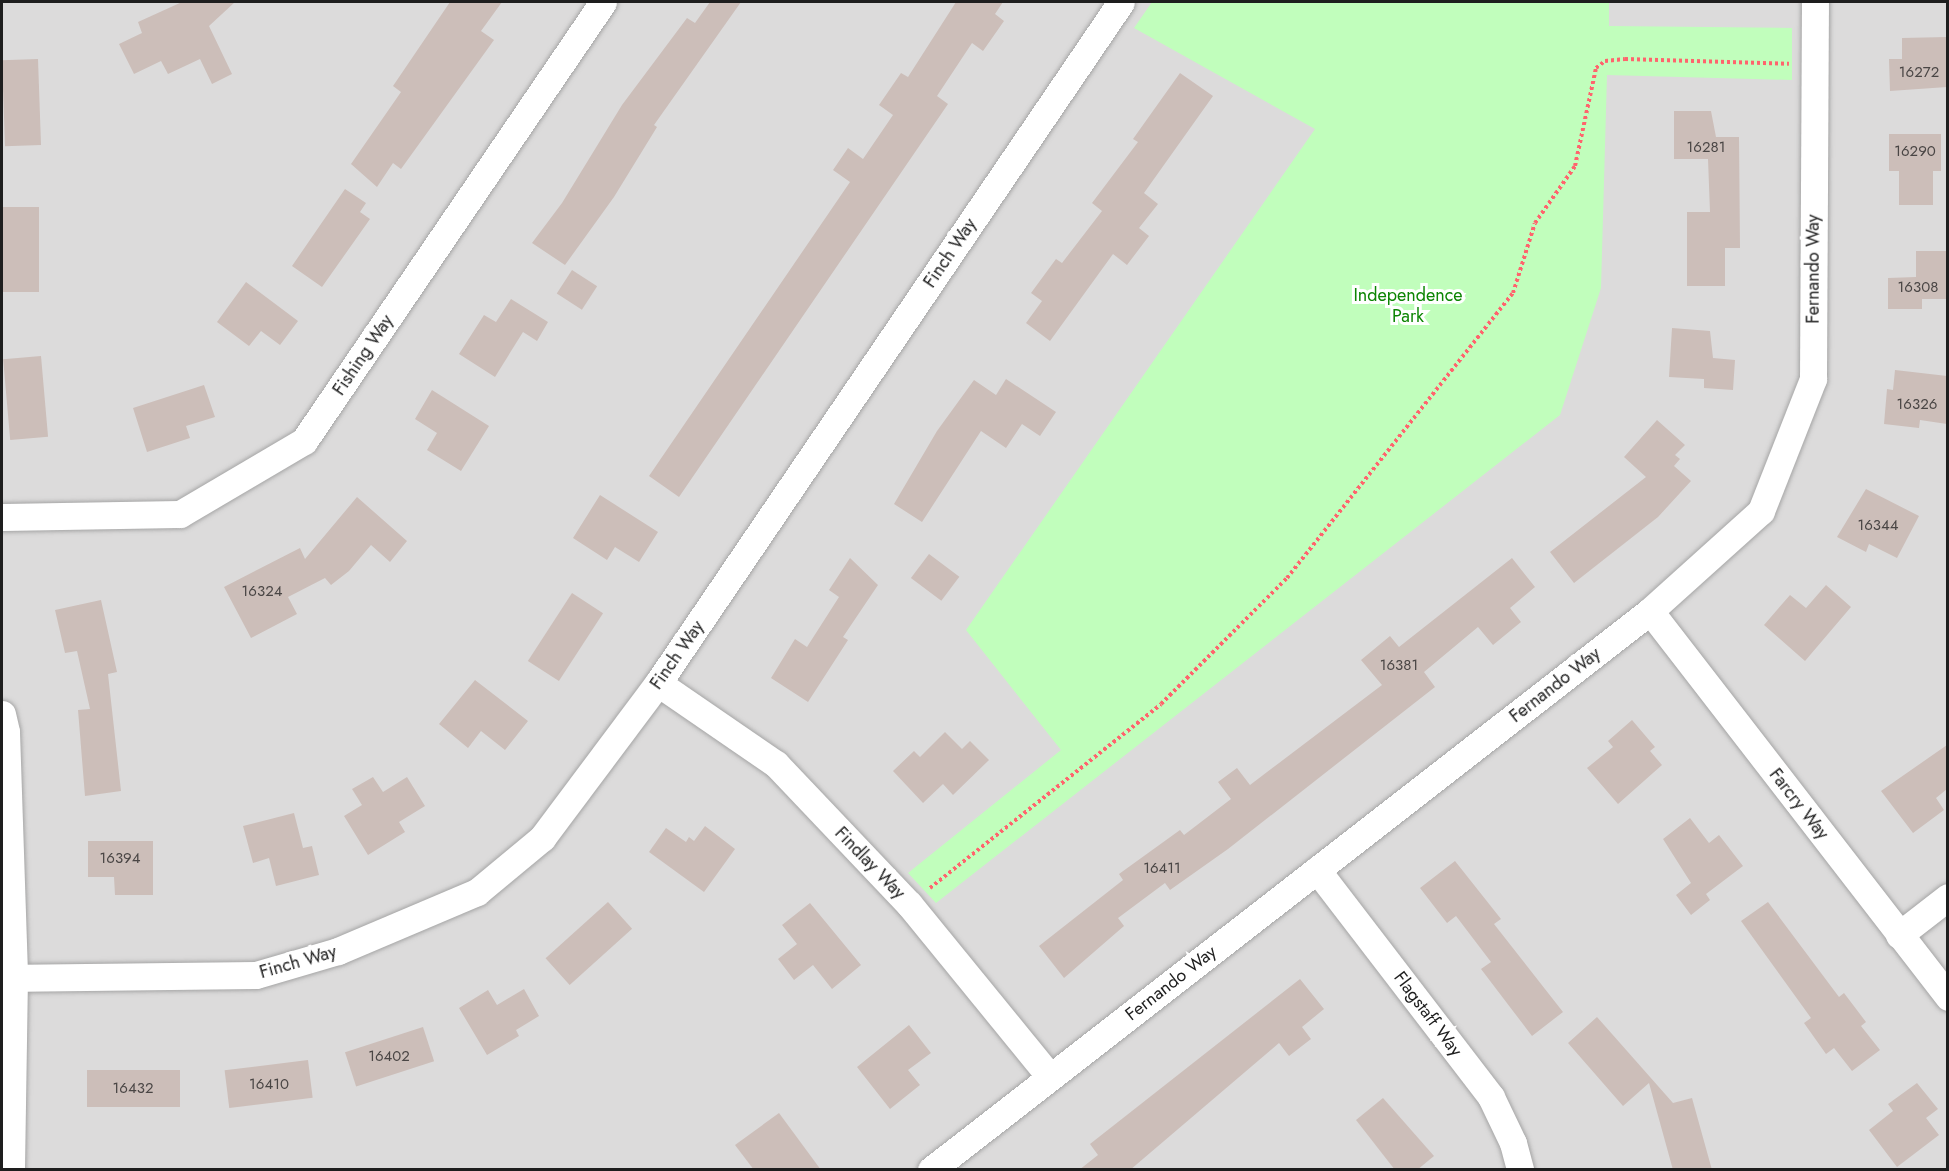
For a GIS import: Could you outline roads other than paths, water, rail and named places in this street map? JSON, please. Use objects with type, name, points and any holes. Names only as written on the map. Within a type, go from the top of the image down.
[{"type":"street","name":"Fishing Way","points":[[2,517],[180,514],[304,441],[603,2]]},
{"type":"street","name":"Finch Way","points":[[8,977],[256,975],[338,951],[477,892],[542,838],[658,683],[1121,2]]},
{"type":"street","name":"Fernando Way","points":[[931,1170],[1650,612],[1761,511],[1813,379],[1815,2]]},
{"type":"street","name":"Farcry Way","points":[[1650,612],[1947,997]]},
{"type":"street","name":"Findlay Way","points":[[658,683],[776,764],[909,904],[1050,1077]]},
{"type":"street","points":[[2,714],[6,732],[12,1170]]},
{"type":"street","name":"Flagstaff Way","points":[[1317,870],[1491,1097],[1513,1143],[1520,1170]]},
{"type":"street","points":[[1899,935],[1947,897]]},
{"type":"park label","name":"Independence Park","points":[[1408,306]]}]
